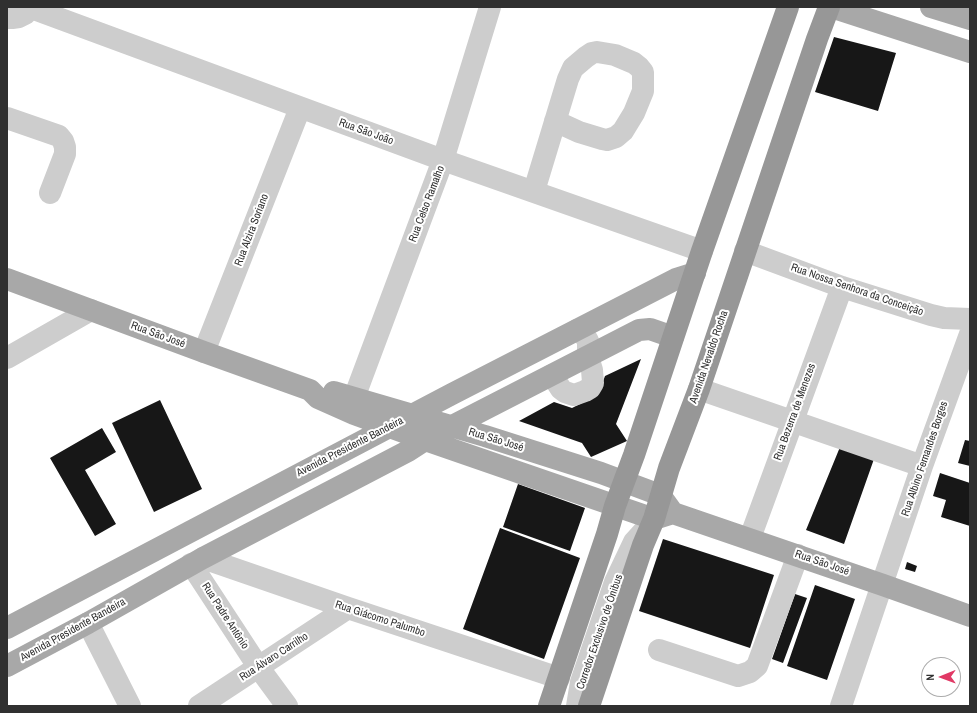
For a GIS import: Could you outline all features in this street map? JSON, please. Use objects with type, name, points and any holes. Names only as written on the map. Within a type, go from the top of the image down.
[{"type":"highway","points":[[549,706],[702,251],[788,7]]},
{"type":"highway","name":"Avenida Nevaldo Rocha","points":[[588,706],[643,545],[663,516],[660,495],[699,389],[817,39],[830,7]]},
{"type":"main road","points":[[830,7],[970,52]]},
{"type":"main road","points":[[931,7],[970,19]]},
{"type":"main road","name":"Avenida Presidente Bandeira","points":[[7,628],[327,458],[676,279],[696,272]]},
{"type":"main road","name":"Rua São José","points":[[7,279],[310,390],[322,389],[451,427],[601,473],[660,495]]},
{"type":"main road","name":"Avenida Presidente Bandeira","points":[[7,666],[88,623],[236,540],[425,440],[639,330],[650,329],[673,337]]},
{"type":"main road","name":"Rua São José","points":[[310,390],[318,398],[354,414],[615,506],[663,516],[750,538],[970,616]]},
{"type":"main road","points":[[236,540],[319,481],[327,458]]},
{"type":"main road","points":[[7,642],[76,592]]},
{"type":"street","name":"Rua São João","points":[[31,7],[443,160],[702,251]]},
{"type":"street","points":[[7,18],[19,17],[25,14],[31,7]]},
{"type":"street","name":"Rua Celso Ramalho","points":[[354,398],[443,160],[490,7]]},
{"type":"street","name":"Rua Alzira Soriano","points":[[204,352],[300,108]]},
{"type":"street","points":[[7,118],[59,136],[63,141],[65,154],[50,193]]},
{"type":"street","points":[[534,191],[556,120]]},
{"type":"street","name":"Rua Nossa Senhora da Conceição","points":[[745,251],[842,287],[931,315],[944,318],[970,319]]},
{"type":"street","name":"Rua Bezerra de Menezes","points":[[750,538],[842,287]]},
{"type":"street","points":[[7,358],[91,310]]},
{"type":"street","points":[[552,375],[561,389],[574,395],[585,392],[593,383],[592,370],[588,357],[588,341],[585,336],[577,330]]},
{"type":"street","name":"Rua Albino Fernandes Borges","points":[[841,706],[922,466],[970,334]]},
{"type":"street","points":[[699,389],[922,466]]},
{"type":"street","name":"Corredor Exclusivo de Ônibus","points":[[577,706],[581,682],[615,582],[634,542],[663,516]]},
{"type":"street","points":[[660,650],[738,676],[750,672],[757,666],[798,555]]},
{"type":"street","name":"Rua Giácomo Palumbo","points":[[197,561],[348,608],[559,678]]},
{"type":"street","name":"Rua Padre Antônio","points":[[197,561],[259,668],[287,706]]},
{"type":"street","name":"Rua Álvaro Carrilho","points":[[198,706],[259,668],[348,608]]},
{"type":"street","points":[[88,623],[130,706]]},
{"type":"building","points":[[834,37],[896,53],[878,111],[815,92]]},
{"type":"building","points":[[641,359],[616,424],[627,441],[591,457],[582,443],[519,421],[554,402],[572,408],[598,395],[605,376]]},
{"type":"building","points":[[160,400],[202,489],[154,512],[112,423]]},
{"type":"building","points":[[102,428],[116,452],[85,470],[116,524],[95,536],[50,458]]},
{"type":"building","points":[[965,440],[970,441],[970,466],[958,463]]},
{"type":"building","points":[[840,447],[874,459],[844,544],[806,530]]},
{"type":"building","points":[[940,473],[970,483],[970,526],[941,517],[946,500],[933,496]]},
{"type":"building","points":[[518,484],[585,508],[570,551],[503,527]]},
{"type":"building","points":[[500,528],[580,558],[544,659],[463,629]]},
{"type":"building","points":[[663,539],[774,575],[750,648],[639,611]]},
{"type":"building","points":[[907,562],[917,566],[915,572],[905,569]]},
{"type":"building","points":[[815,585],[855,599],[827,680],[787,666]]},
{"type":"building","points":[[795,594],[807,598],[783,663],[772,659]]}]
